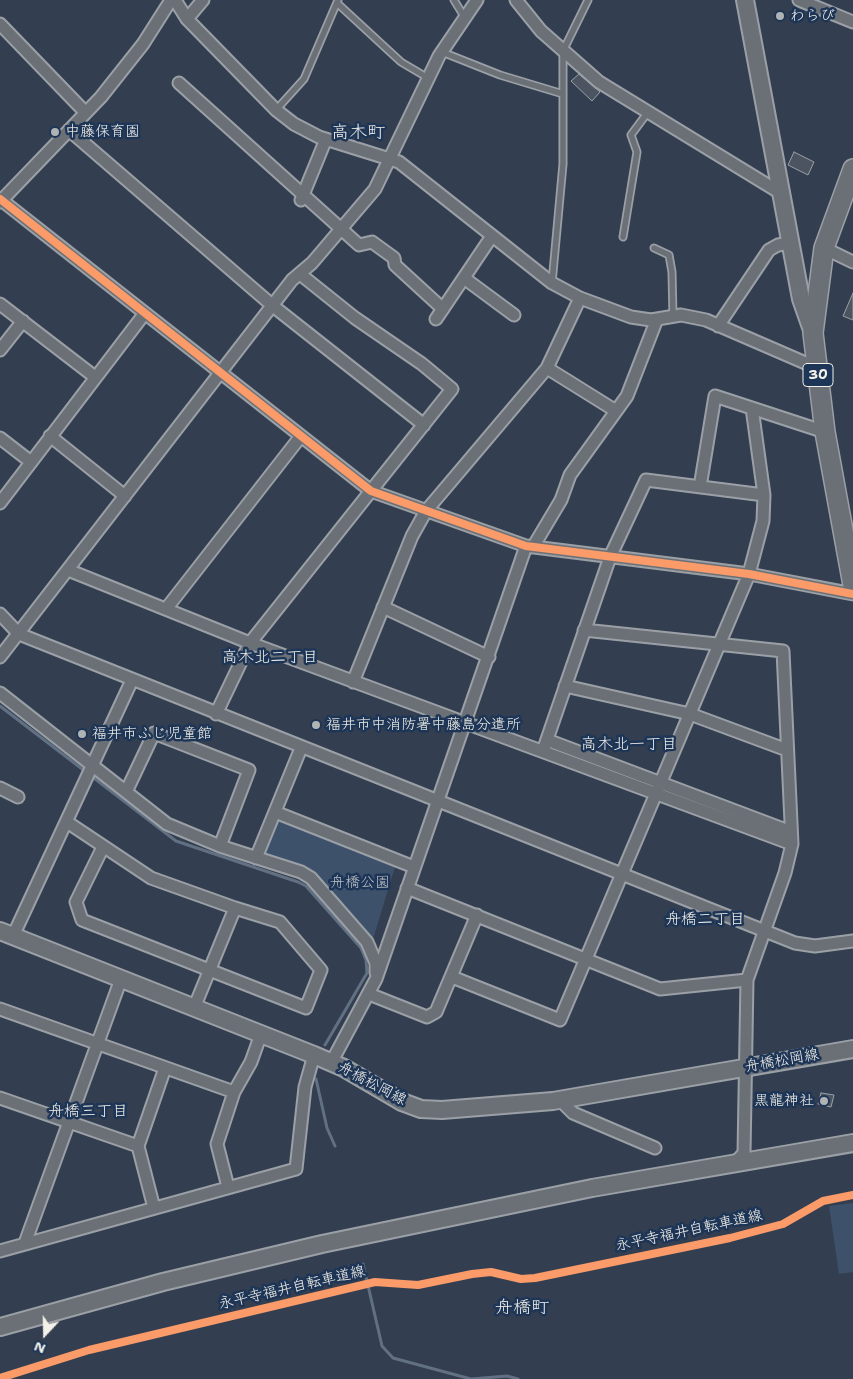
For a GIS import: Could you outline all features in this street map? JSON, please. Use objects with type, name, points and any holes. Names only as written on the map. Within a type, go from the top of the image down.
[{"type":"main road","name":"30","points":[[853,169],[824,248],[813,334],[825,432],[853,585]]},
{"type":"street","points":[[171,0],[143,44],[101,97],[0,200],[371,491],[530,547],[749,574],[853,594]]},
{"type":"street","points":[[175,0],[187,19],[276,110],[294,124],[326,139],[391,158],[552,283],[580,298],[630,317],[657,319],[681,315],[706,320],[817,368]]},
{"type":"street","points":[[187,19],[203,0]]},
{"type":"street","points":[[0,657],[292,280],[312,263],[375,189],[442,52],[477,0]]},
{"type":"street","points":[[516,0],[562,52],[599,82],[779,192]]},
{"type":"street","points":[[745,0],[779,192],[801,299],[813,334]]},
{"type":"street","points":[[799,0],[853,22]]},
{"type":"street","points":[[0,24],[85,112]]},
{"type":"street","points":[[178,83],[302,198],[341,228],[359,245],[372,242],[394,258],[395,266],[443,309]]},
{"type":"street","points":[[69,130],[273,306],[424,425]]},
{"type":"street","points":[[302,198],[326,139]]},
{"type":"street","points":[[436,319],[492,236]]},
{"type":"street","points":[[718,326],[769,250],[778,245],[790,243]]},
{"type":"street","points":[[824,248],[853,262]]},
{"type":"street","points":[[216,714],[250,643],[452,390],[422,364],[355,318],[300,274]]},
{"type":"street","points":[[464,278],[514,315]]},
{"type":"street","points":[[353,682],[412,536],[426,511],[547,368],[580,298]]},
{"type":"street","points":[[0,304],[95,377]]},
{"type":"street","points":[[0,503],[145,313]]},
{"type":"street","points":[[331,1063],[353,1018],[369,994],[376,979],[437,801],[530,547],[561,500],[570,475],[627,396],[657,319]]},
{"type":"street","points":[[0,350],[22,321]]},
{"type":"street","points":[[547,368],[616,411]]},
{"type":"street","points":[[700,487],[715,396],[825,432]]},
{"type":"street","points":[[452,977],[560,1020],[749,574],[763,521],[764,495],[752,408]]},
{"type":"street","points":[[50,436],[125,496]]},
{"type":"street","points":[[166,609],[301,436]]},
{"type":"street","points":[[0,438],[31,462]]},
{"type":"street","points":[[545,746],[610,557],[646,480],[764,495]]},
{"type":"street","points":[[68,570],[250,643],[466,723],[661,783],[791,832]]},
{"type":"street","points":[[383,608],[489,656]]},
{"type":"street","points":[[0,614],[19,634],[300,748],[622,873],[795,943],[815,946],[853,941]]},
{"type":"street","points":[[584,630],[783,651],[792,844],[786,873],[747,980],[747,1067],[744,1153],[734,1165]]},
{"type":"street","points":[[7,934],[67,822],[132,680]]},
{"type":"street","points":[[565,686],[690,714],[787,750]]},
{"type":"street","points":[[0,693],[167,824],[220,846],[301,872],[311,878],[367,942],[376,964],[376,979]]},
{"type":"street","points":[[126,792],[154,733],[249,770],[220,846]]},
{"type":"street","points":[[545,746],[657,794],[792,844]]},
{"type":"street","points":[[256,858],[300,748]]},
{"type":"street","points":[[0,788],[18,797]]},
{"type":"street","points":[[275,812],[414,867]]},
{"type":"street","points":[[67,822],[151,878],[280,922],[321,970],[306,1008],[82,920],[76,902],[103,847]]},
{"type":"street","points":[[408,888],[660,989],[747,980]]},
{"type":"street","points":[[194,1008],[235,908]]},
{"type":"street","points":[[369,994],[427,1017],[436,1012],[477,916]]},
{"type":"street","name":"舟橋松岡線","points":[[7,934],[314,1055],[402,1102],[421,1109],[442,1110],[560,1100],[853,1049]]},
{"type":"street","points":[[25,1243],[95,1044],[121,979]]},
{"type":"street","points":[[0,1010],[234,1092]]},
{"type":"street","points":[[228,1187],[217,1144],[234,1092],[251,1062],[261,1034]]},
{"type":"street","points":[[0,1251],[296,1169],[305,1087],[314,1055]]},
{"type":"street","points":[[154,1208],[138,1146],[165,1068]]},
{"type":"street","points":[[0,1098],[138,1146]]},
{"type":"street","points":[[560,1100],[573,1112],[655,1148]]},
{"type":"street","points":[[0,1327],[163,1282],[322,1244],[592,1188],[853,1143]]},
{"type":"lane","points":[[454,0],[465,18]]},
{"type":"lane","points":[[552,283],[563,164],[562,52],[588,0]]},
{"type":"lane","points":[[276,110],[304,79],[337,2],[401,62],[428,78]]},
{"type":"lane","points":[[442,52],[500,75],[563,94]]},
{"type":"lane","points":[[623,237],[637,152],[631,135],[648,112]]},
{"type":"lane","points":[[654,248],[669,256],[672,272],[673,316]]},
{"type":"green space","name":"舟橋公園","points":[[278,817],[395,867],[373,939],[358,927],[315,878],[264,853]]},
{"type":"green space","points":[[853,1203],[853,1272],[839,1274],[829,1206]]},
{"type":"building","points":[[579,74],[600,92],[592,101],[571,81]]},
{"type":"building","points":[[794,152],[814,162],[808,175],[788,165]]},
{"type":"building","points":[[853,293],[853,320],[843,316]]},
{"type":"building","points":[[821,1093],[834,1095],[831,1107],[818,1104]]},
{"type":"waterway","points":[[0,706],[176,841],[306,886],[361,948],[366,960],[367,973],[325,1045]]},
{"type":"waterway","points":[[316,1079],[327,1128],[335,1146]]},
{"type":"waterway","points":[[363,1264],[382,1346],[393,1358],[471,1379],[507,1376],[518,1379]]},
{"type":"cycle path","points":[[0,199],[371,491],[526,546],[749,574],[853,594]]},
{"type":"cycle path","name":"永平寺福井自転車道線","points":[[0,1378],[89,1350],[375,1282],[418,1285],[491,1272],[521,1279],[535,1278],[730,1238],[783,1224],[823,1201],[853,1195]]},
{"type":"place","name":"わらび","points":[[780,16]]},
{"type":"place","name":"中藤保育園","points":[[55,132]]},
{"type":"place","name":"福井市中消防署中藤島分遣所","points":[[316,725]]},
{"type":"place","name":"福井市ふじ児童館","points":[[82,734]]},
{"type":"place","name":"黒龍神社","points":[[824,1101]]},
{"type":"district","name":"高木町","points":[[358,133]]},
{"type":"district","name":"高木北二丁目","points":[[270,658]]},
{"type":"district","name":"高木北一丁目","points":[[629,745]]},
{"type":"district","name":"舟橋二丁目","points":[[705,920]]},
{"type":"district","name":"舟橋三丁目","points":[[88,1112]]},
{"type":"district","name":"舟橋町","points":[[522,1308]]}]
